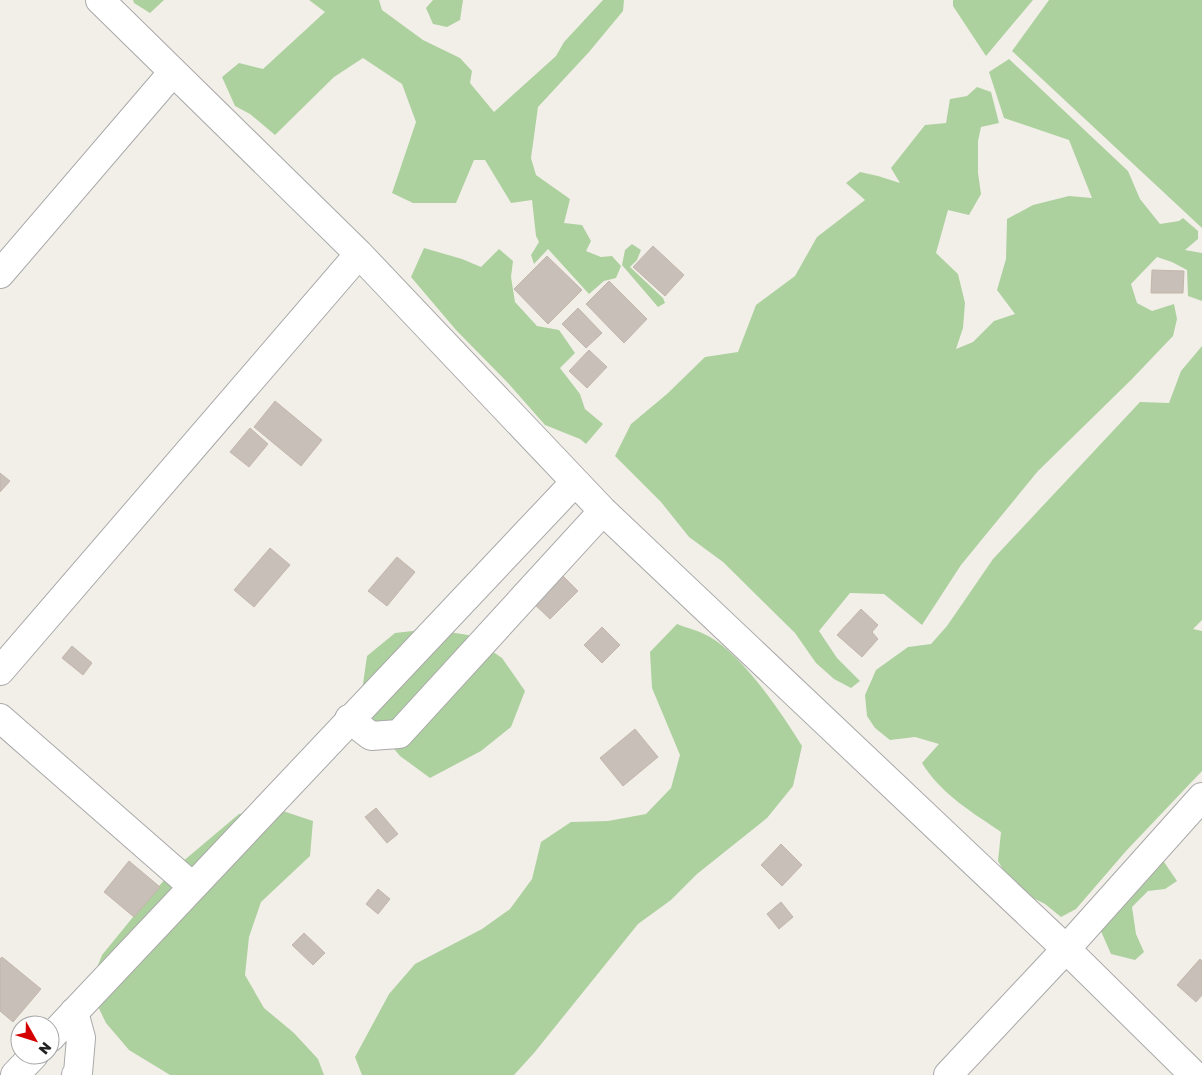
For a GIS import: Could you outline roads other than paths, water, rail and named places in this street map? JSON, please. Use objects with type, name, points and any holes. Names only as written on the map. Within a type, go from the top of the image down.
[{"type":"street","points":[[100,0],[359,254],[603,511],[1066,948],[1194,1075]]},
{"type":"street","points":[[0,274],[173,72]]},
{"type":"street","points":[[0,671],[359,254]]},
{"type":"street","points":[[60,1027],[349,719],[575,482]]},
{"type":"street","points":[[349,719],[371,736],[399,734],[603,511]]},
{"type":"street","points":[[0,718],[192,886]]},
{"type":"street","points":[[948,1075],[1202,797]]},
{"type":"street","points":[[74,1012],[81,1038],[78,1073],[76,1075]]},
{"type":"street","points":[[16,1075],[25,1065]]}]
